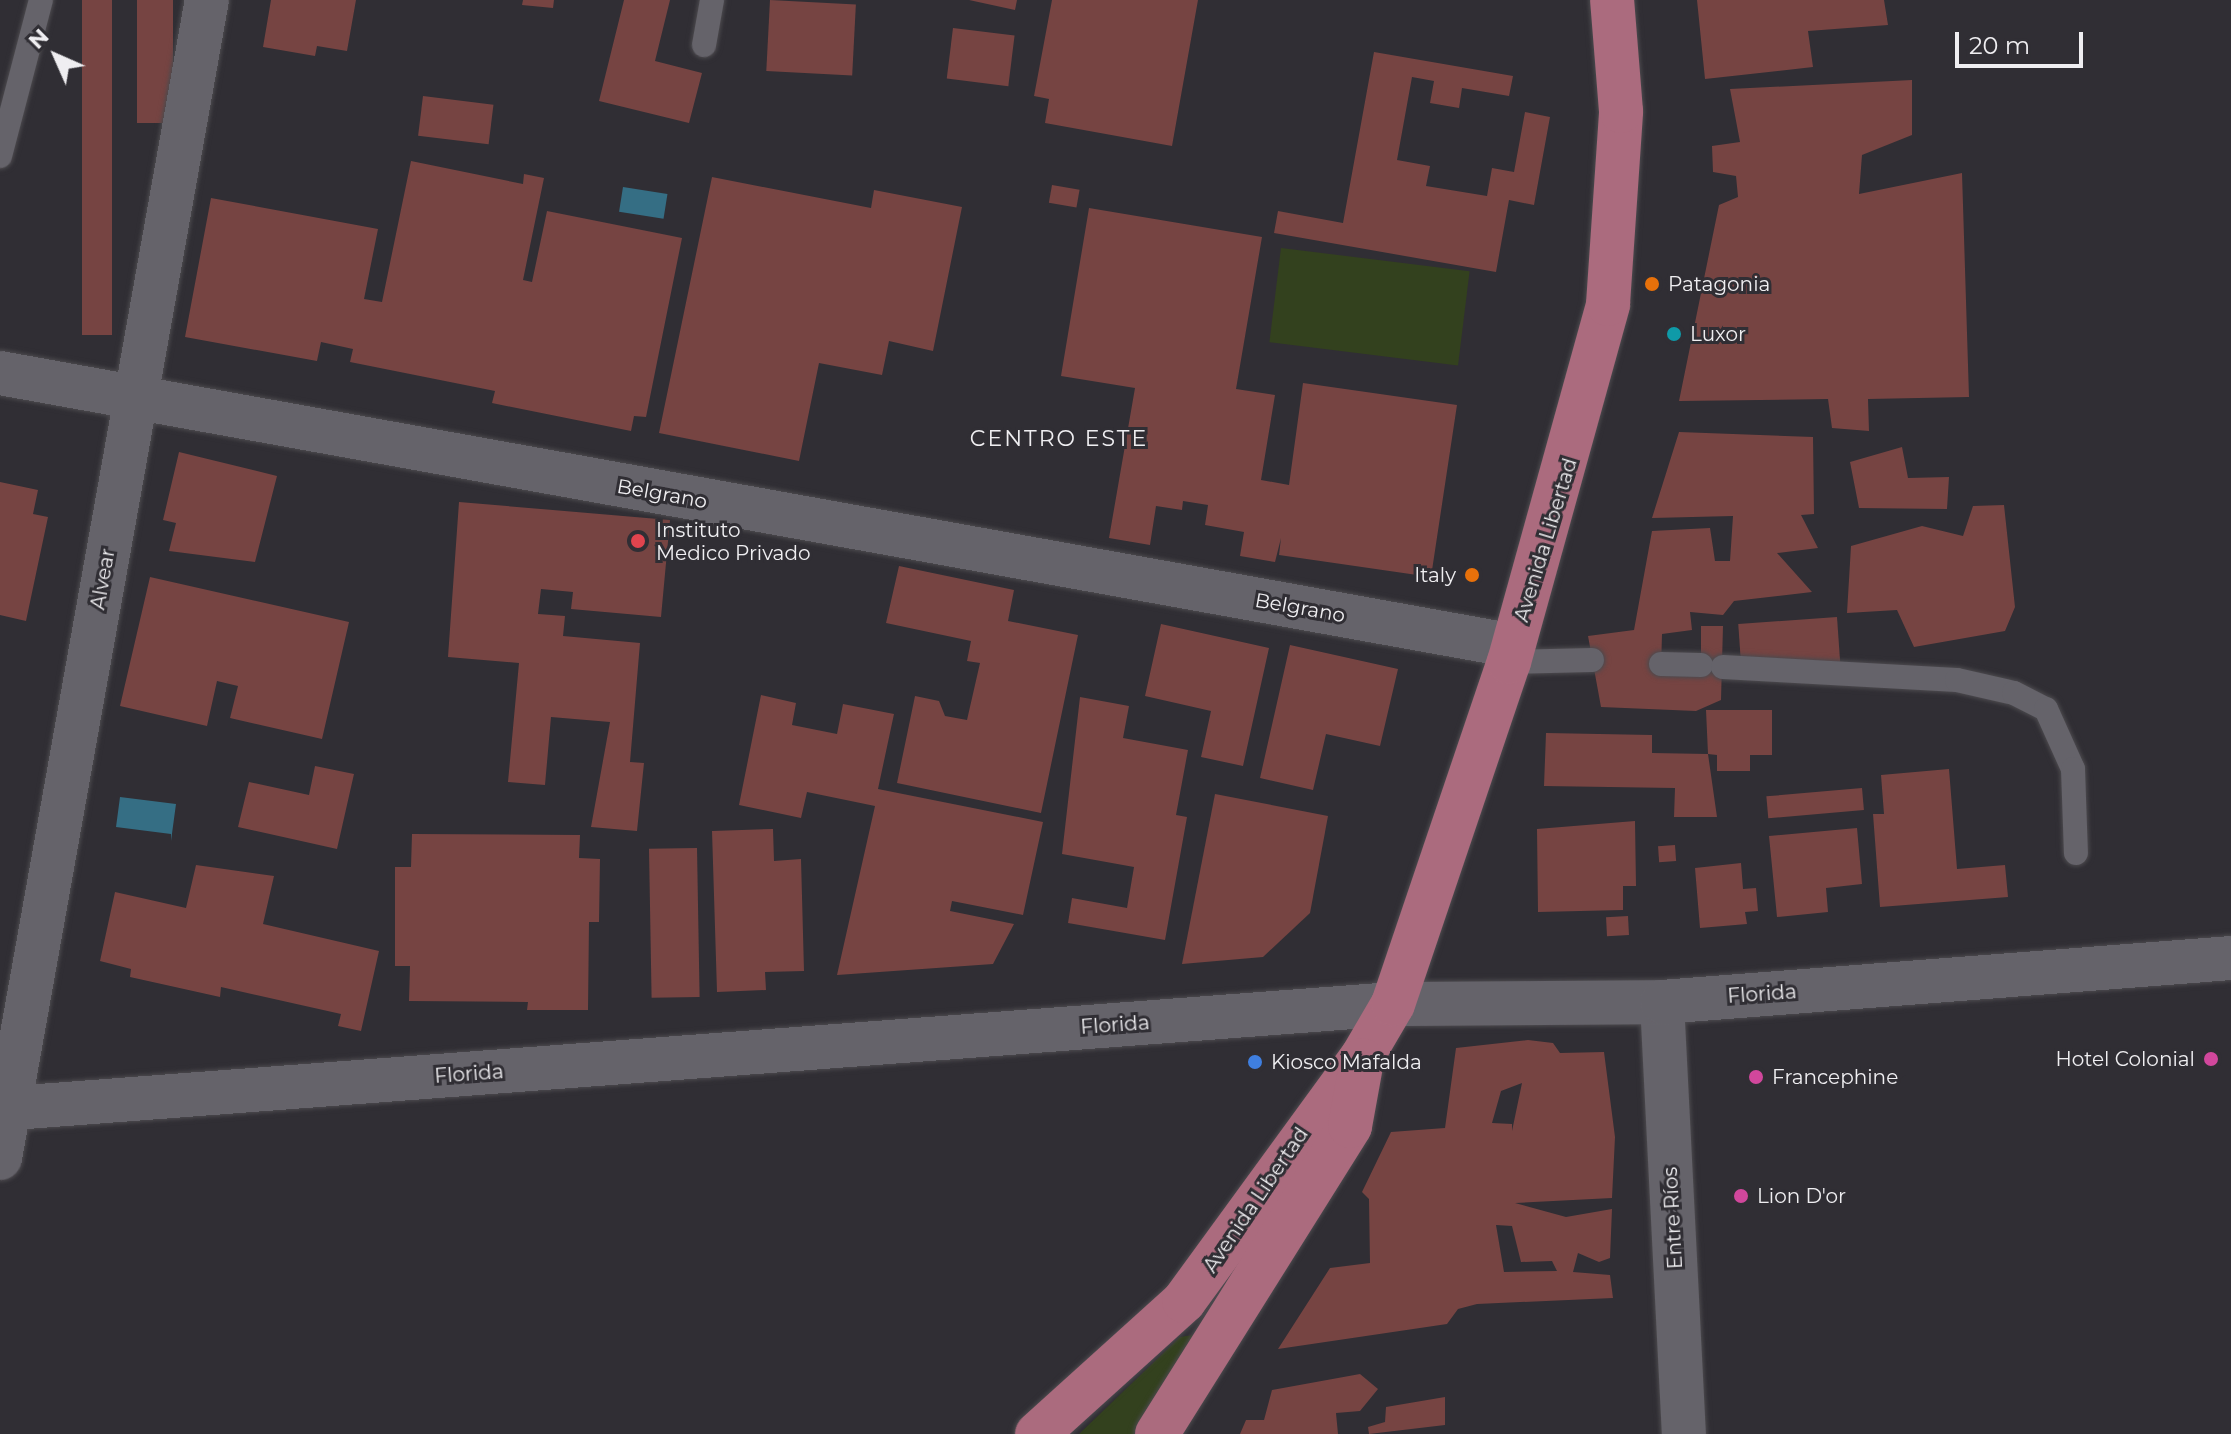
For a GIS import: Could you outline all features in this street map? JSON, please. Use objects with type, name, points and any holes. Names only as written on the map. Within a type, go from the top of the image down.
[{"type":"main road","name":"Avenida Libertad","points":[[1037,1434],[1184,1301],[1362,1057],[1393,1004],[1511,654],[1608,304],[1621,111],[1612,0]]},
{"type":"main road","name":"Avenida Libertad","points":[[1157,1434],[1350,1126],[1362,1057]]},
{"type":"street","name":"Alvear","points":[[0,1158],[5,1109],[207,0]]},
{"type":"street","name":"Belgrano","points":[[0,373],[1511,654]]},
{"type":"street","name":"Florida","points":[[5,1109],[1393,1004],[1662,1002],[2231,958]]},
{"type":"street","name":"Entre Ríos","points":[[1662,1002],[1684,1434]]},
{"type":"lane","points":[[0,156],[41,0]]},
{"type":"lane","points":[[704,45],[712,0]]},
{"type":"lane","points":[[1511,654],[1592,660]]},
{"type":"lane","points":[[1661,664],[1943,679],[2014,693],[2046,709],[2073,769],[2076,853]]},
{"type":"green space","points":[[1281,248],[1470,271],[1458,365],[1269,342]]},
{"type":"green space","points":[[1193,1335],[1134,1434],[1079,1434],[1180,1337]]},
{"type":"water","points":[[623,187],[667,194],[664,219],[619,212]]},
{"type":"water","points":[[120,797],[176,804],[171,841],[171,834],[116,827]]},
{"type":"building","points":[[82,0],[112,0],[112,335],[82,335]]},
{"type":"building","points":[[137,0],[173,0],[173,123],[137,123]]},
{"type":"building","points":[[271,0],[356,0],[347,51],[317,46],[315,56],[263,47]]},
{"type":"building","points":[[523,0],[554,0],[553,8],[522,5]]},
{"type":"building","points":[[624,0],[670,0],[655,61],[702,73],[689,123],[599,101]]},
{"type":"building","points":[[770,0],[856,5],[852,75],[766,71]]},
{"type":"building","points":[[969,0],[1017,0],[1015,10]]},
{"type":"building","points":[[1052,0],[1198,0],[1172,146],[1045,123],[1049,99],[1034,96]]},
{"type":"building","points":[[1697,0],[1884,0],[1888,25],[1808,31],[1813,67],[1705,79]]},
{"type":"building","points":[[953,28],[1015,36],[1008,86],[947,79]]},
{"type":"building","points":[[1374,52],[1513,76],[1509,96],[1462,88],[1459,108],[1430,103],[1434,81],[1412,77],[1397,160],[1430,166],[1426,186],[1487,196],[1492,168],[1514,172],[1525,112],[1550,117],[1534,205],[1509,200],[1496,272],[1274,233],[1278,211],[1343,223]]},
{"type":"building","points":[[1912,80],[1912,135],[1862,155],[1859,194],[1962,173],[1969,397],[1868,399],[1869,431],[1832,428],[1828,399],[1679,401],[1719,205],[1738,197],[1736,176],[1713,172],[1712,146],[1740,142],[1730,89]]},
{"type":"building","points":[[423,96],[493,105],[489,144],[418,136]]},
{"type":"building","points":[[411,161],[523,184],[524,174],[544,178],[523,280],[532,282],[547,211],[682,238],[646,417],[634,416],[631,431],[492,403],[495,391],[350,362],[353,349],[321,342],[317,361],[185,337],[211,198],[378,229],[364,299],[382,302]]},
{"type":"building","points":[[712,177],[871,208],[874,190],[962,207],[933,351],[889,341],[882,375],[819,363],[799,461],[659,433]]},
{"type":"building","points":[[1052,185],[1080,190],[1076,208],[1049,203]]},
{"type":"building","points":[[1089,208],[1262,237],[1236,389],[1275,395],[1261,480],[1289,485],[1303,383],[1457,405],[1431,577],[1279,555],[1281,538],[1275,562],[1240,556],[1244,532],[1205,525],[1208,505],[1183,501],[1182,510],[1156,506],[1150,545],[1109,538],[1135,388],[1061,376]]},
{"type":"building","points":[[1679,432],[1813,437],[1814,514],[1801,515],[1818,548],[1777,553],[1812,592],[1734,601],[1723,615],[1690,612],[1692,630],[1662,634],[1661,670],[1701,671],[1701,626],[1723,626],[1721,700],[1696,711],[1601,707],[1588,636],[1634,630],[1652,531],[1710,528],[1715,561],[1730,561],[1733,516],[1652,518]]},
{"type":"building","points":[[1902,447],[1908,478],[1949,477],[1947,509],[1859,508],[1850,462]]},
{"type":"building","points":[[179,452],[277,476],[255,562],[169,551],[176,523],[163,520]]},
{"type":"building","points":[[0,482],[38,490],[33,514],[48,517],[26,621],[0,615]]},
{"type":"building","points":[[459,502],[670,520],[661,617],[571,609],[573,592],[541,589],[538,614],[565,616],[563,636],[640,643],[630,762],[644,763],[637,831],[591,827],[610,722],[551,717],[545,785],[508,782],[519,663],[448,657]]},
{"type":"building","points":[[2004,505],[2015,607],[2005,631],[1914,647],[1897,610],[1847,613],[1851,546],[1922,526],[1963,536],[1973,506]]},
{"type":"building","points":[[899,566],[1014,590],[1008,621],[1078,635],[1041,813],[897,783],[915,696],[939,701],[945,716],[967,720],[980,663],[967,661],[971,641],[886,623]]},
{"type":"building","points":[[150,577],[349,622],[322,739],[230,718],[238,686],[217,681],[207,726],[120,706]]},
{"type":"building","points":[[1837,617],[1840,663],[1741,670],[1738,624]]},
{"type":"building","points":[[1161,624],[1269,648],[1243,766],[1201,757],[1211,711],[1145,696]]},
{"type":"building","points":[[1290,645],[1398,669],[1380,746],[1326,734],[1313,790],[1260,778]]},
{"type":"building","points":[[761,695],[796,703],[792,725],[837,734],[843,704],[894,714],[878,789],[1043,822],[1023,915],[952,901],[950,911],[1014,924],[993,964],[837,975],[875,806],[807,792],[801,818],[739,805]]},
{"type":"building","points":[[1080,697],[1129,706],[1123,738],[1188,750],[1176,815],[1187,817],[1165,940],[1068,923],[1072,898],[1127,908],[1134,867],[1062,854]]},
{"type":"building","points":[[1706,710],[1772,710],[1772,755],[1750,755],[1750,771],[1717,771],[1717,755],[1708,754]]},
{"type":"building","points":[[1546,733],[1652,735],[1652,753],[1708,754],[1717,817],[1674,817],[1675,788],[1544,786]]},
{"type":"building","points":[[315,766],[354,774],[337,849],[238,827],[249,782],[309,795]]},
{"type":"building","points":[[1949,769],[1957,869],[2005,865],[2008,897],[1880,907],[1873,814],[1884,814],[1881,775]]},
{"type":"building","points":[[1862,788],[1864,810],[1768,818],[1766,796]]},
{"type":"building","points":[[1215,794],[1328,816],[1310,913],[1263,957],[1182,964]]},
{"type":"building","points":[[1635,821],[1636,886],[1623,886],[1623,910],[1538,912],[1537,829]]},
{"type":"building","points":[[1857,828],[1862,884],[1826,888],[1828,912],[1777,917],[1769,836]]},
{"type":"building","points":[[773,829],[774,861],[801,859],[804,971],[765,972],[766,990],[717,992],[712,831]]},
{"type":"building","points":[[412,834],[580,835],[579,858],[600,859],[599,922],[589,922],[588,1010],[527,1010],[528,1002],[409,1001],[410,966],[395,966],[395,867],[411,867]]},
{"type":"building","points":[[1675,845],[1676,861],[1659,862],[1658,846]]},
{"type":"building","points":[[697,848],[700,997],[652,998],[649,849]]},
{"type":"building","points":[[1741,863],[1743,889],[1756,888],[1758,911],[1745,912],[1747,924],[1700,928],[1695,868]]},
{"type":"building","points":[[196,865],[274,876],[263,924],[379,951],[361,1031],[338,1026],[341,1014],[221,987],[220,997],[130,977],[131,969],[100,961],[115,892],[186,908]]},
{"type":"building","points":[[1628,916],[1629,935],[1607,936],[1606,917]]},
{"type":"building","points":[[1528,1040],[1553,1043],[1560,1053],[1604,1052],[1615,1137],[1612,1198],[1515,1203],[1566,1217],[1612,1209],[1610,1258],[1599,1262],[1578,1253],[1573,1272],[1610,1275],[1613,1298],[1477,1304],[1458,1309],[1447,1324],[1278,1349],[1330,1268],[1370,1263],[1369,1199],[1362,1192],[1391,1132],[1445,1128],[1456,1048]],"holes":[[[1522,1083],[1512,1131],[1512,1124],[1492,1123],[1501,1091]],[[1496,1225],[1512,1226],[1521,1262],[1552,1261],[1557,1271],[1504,1272]]]},
{"type":"building","points":[[1360,1374],[1378,1389],[1360,1411],[1336,1413],[1338,1434],[1240,1434],[1246,1420],[1264,1420],[1272,1390]]},
{"type":"building","points":[[1445,1397],[1445,1425],[1369,1434],[1368,1427],[1385,1422],[1386,1407]]},
{"type":"place","name":"Patagonia","points":[[1652,284]]},
{"type":"place","name":"Luxor","points":[[1674,334]]},
{"type":"place","name":"Instituto Medico Privado","points":[[638,541]]},
{"type":"place","name":"Italy","points":[[1472,575]]},
{"type":"place","name":"Hotel Colonial","points":[[2211,1059]]},
{"type":"place","name":"Kiosco Mafalda","points":[[1255,1062]]},
{"type":"place","name":"Francephine","points":[[1756,1077]]},
{"type":"place","name":"Lion D'or","points":[[1741,1196]]},
{"type":"district","name":"CENTRO ESTE","points":[[1059,439]]}]
